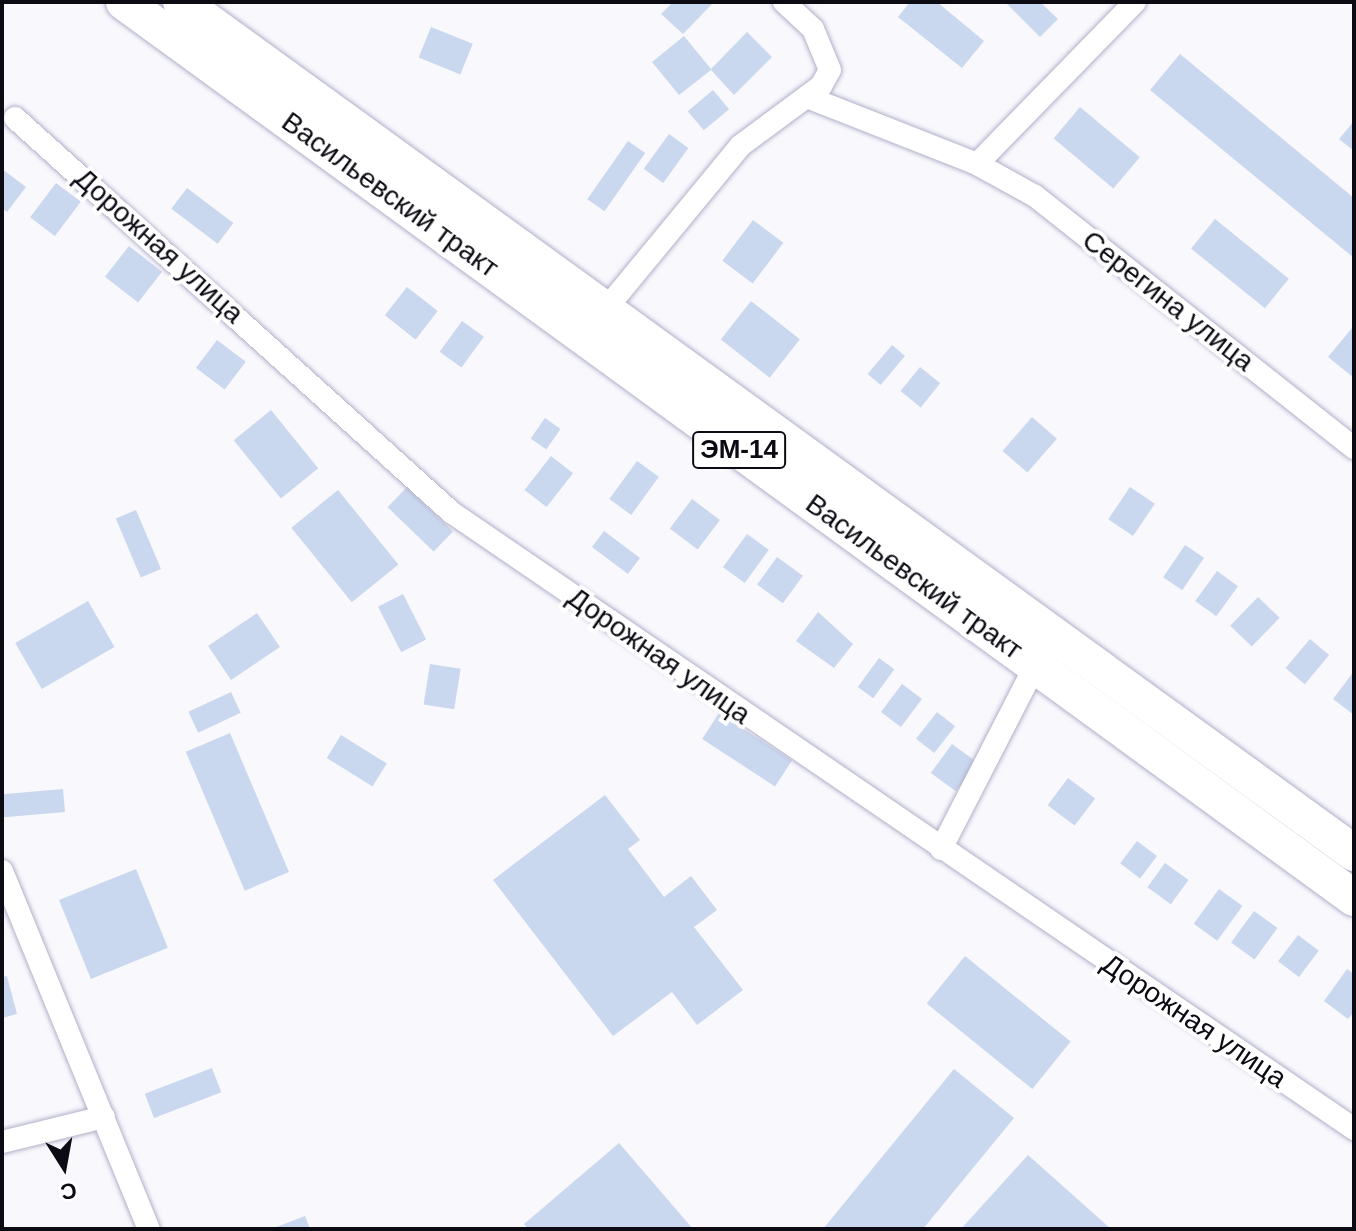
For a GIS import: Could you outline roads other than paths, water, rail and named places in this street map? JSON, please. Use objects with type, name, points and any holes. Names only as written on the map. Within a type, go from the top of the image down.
[{"type":"main road","name":"Васильевский тракт","points":[[124,2],[1354,898]]},
{"type":"main road","name":"Васильевский тракт","points":[[181,2],[1354,853]]},
{"type":"street","points":[[605,310],[740,146],[807,97],[830,70],[813,29],[784,2]]},
{"type":"street","points":[[977,164],[1135,2]]},
{"type":"street","name":"Серегина улица","points":[[807,97],[977,164],[1035,196],[1354,448]]},
{"type":"street","name":"Дорожная улица","points":[[15,118],[451,512],[1354,1129]]},
{"type":"street","points":[[941,849],[1035,666]]},
{"type":"street","points":[[2,871],[149,1229]]},
{"type":"street","points":[[2,1142],[104,1117]]}]
